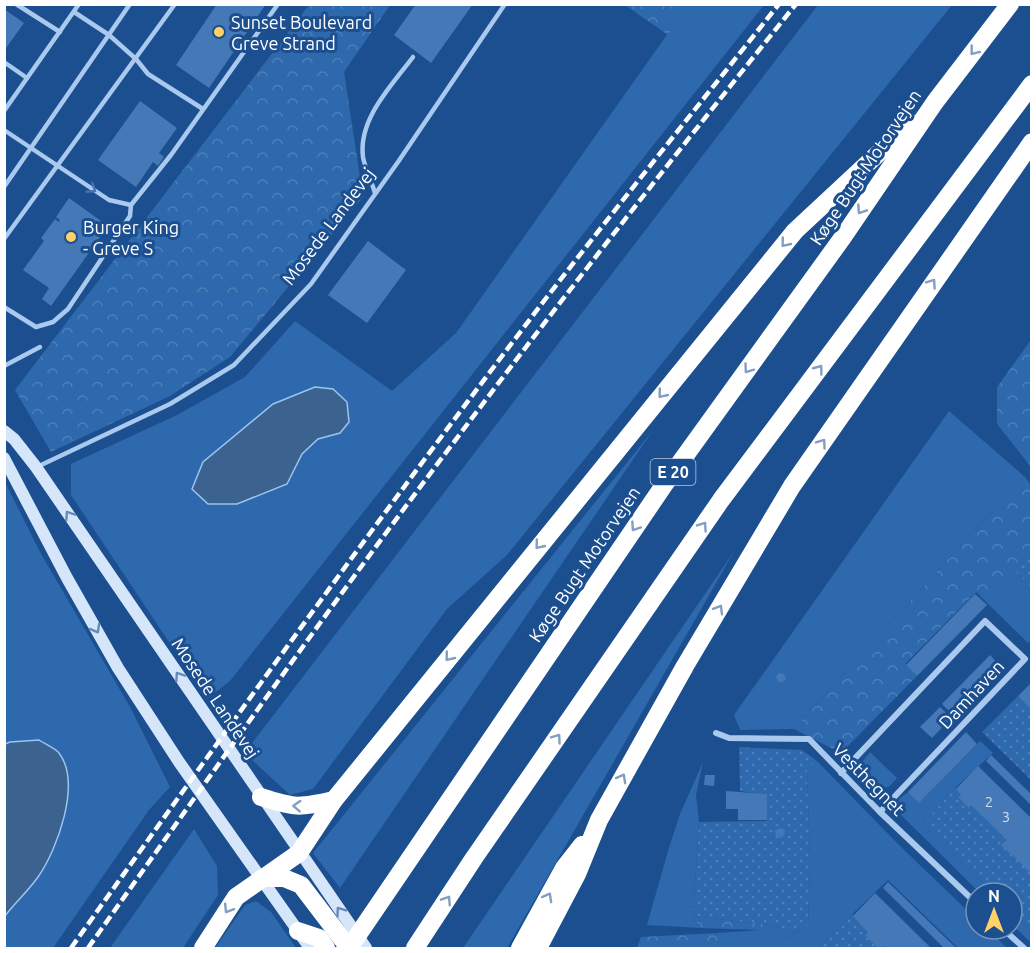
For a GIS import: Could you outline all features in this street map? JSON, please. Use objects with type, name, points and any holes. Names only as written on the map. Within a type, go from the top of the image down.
[{"type":"highway","name":"Køge Bugt Motorvejen","points":[[349,948],[664,484],[843,237],[935,102],[1010,4]]},
{"type":"highway","points":[[415,948],[474,858],[721,500],[1032,84]]},
{"type":"highway","points":[[203,948],[236,897],[299,853],[333,800],[795,231],[935,102]]},
{"type":"highway","points":[[538,948],[578,874],[594,830],[685,666],[792,486],[1032,142]]},
{"type":"highway","points":[[261,797],[287,806],[303,808],[333,800]]},
{"type":"highway","points":[[520,948],[564,868],[594,830]]},
{"type":"highway","points":[[262,878],[307,880],[349,948]]},
{"type":"highway","points":[[298,931],[319,938],[326,948]]},
{"type":"main road","name":"Mosede Landevej","points":[[4,431],[14,439],[36,467],[212,724],[299,853],[307,880],[366,948]]},
{"type":"main road","points":[[4,458],[67,578],[118,668],[179,762],[310,948]]},
{"type":"street","name":"Damhaven","points":[[841,773],[985,621],[1025,659],[880,812]]},
{"type":"street","name":"Vesthegnet","points":[[716,734],[729,738],[808,739],[880,812],[964,892]]},
{"type":"lane","points":[[15,4],[60,32]]},
{"type":"lane","points":[[4,111],[79,4]]},
{"type":"lane","points":[[4,187],[130,4]]},
{"type":"lane","points":[[4,238],[175,4]]},
{"type":"lane","points":[[4,307],[36,327],[53,322],[68,309],[130,216],[130,205],[171,155],[278,4]]},
{"type":"lane","name":"Mosede Landevej","points":[[36,467],[170,405],[234,365],[311,284],[505,4]]},
{"type":"lane","points":[[74,12],[109,35],[148,74],[203,109]]},
{"type":"lane","points":[[375,193],[363,158],[364,141],[370,117],[413,57]]},
{"type":"lane","points":[[4,62],[27,78]]},
{"type":"lane","points":[[4,130],[109,200],[130,205]]},
{"type":"lane","points":[[4,366],[40,347]]},
{"type":"green space","points":[[309,5],[390,5],[344,72],[363,197],[230,357],[170,396],[51,452],[15,390]]},
{"type":"green space","points":[[625,5],[688,5],[668,35]]},
{"type":"green space","points":[[688,5],[764,5],[230,681],[207,699],[71,495],[71,464],[177,415],[245,377],[295,321],[392,391],[456,333]]},
{"type":"green space","points":[[818,5],[952,5],[507,555],[447,609],[313,789],[290,795],[253,761],[246,751]]},
{"type":"green space","points":[[1031,340],[1031,467],[997,424],[997,387]]},
{"type":"green space","points":[[949,411],[1024,476],[794,729],[740,730],[734,715]]},
{"type":"green space","points":[[654,429],[340,888],[313,853]]},
{"type":"green space","points":[[1024,476],[1031,485],[1031,555],[993,597],[976,592],[905,664],[917,676],[841,753],[794,729]]},
{"type":"green space","points":[[4,480],[40,552],[130,707],[170,787],[149,810],[53,948],[5,948]]},
{"type":"green space","points":[[735,550],[507,948],[463,948]]},
{"type":"green space","points":[[1031,555],[1031,587],[1015,571]]},
{"type":"green space","points":[[1015,571],[1031,587],[1031,639],[1028,643],[976,592],[993,597]]},
{"type":"green space","points":[[1018,696],[1031,710],[1031,780],[982,732]]},
{"type":"green space","points":[[980,741],[993,753],[955,788],[923,824],[981,881],[968,881],[898,812],[899,799],[908,792],[921,801]]},
{"type":"green space","points":[[739,747],[802,750],[817,761],[807,770],[810,863],[808,926],[795,933],[771,925],[693,916],[699,822],[767,821],[767,795],[740,791]]},
{"type":"green space","points":[[870,752],[897,778],[889,787],[872,788],[861,778],[862,762]]},
{"type":"green space","points":[[817,761],[964,907],[964,941],[1000,941],[1007,948],[958,948],[888,880],[817,948],[720,948],[716,933],[761,930],[786,938],[808,926],[810,863],[807,770]]},
{"type":"green space","points":[[703,762],[696,795],[699,822],[693,916],[700,928],[647,925],[680,814]]},
{"type":"green space","points":[[955,788],[1031,863],[1031,931],[1024,924],[1024,881],[981,881],[923,824]]},
{"type":"green space","points":[[194,829],[217,866],[218,895],[183,948],[110,948]]},
{"type":"green space","points":[[256,901],[271,912],[296,948],[215,948],[245,905]]},
{"type":"green space","points":[[852,914],[887,948],[817,948]]},
{"type":"green space","points":[[693,916],[771,925],[795,933],[786,938],[761,930],[700,928]]},
{"type":"green space","points":[[1024,924],[1031,931],[1031,943],[1024,936]]},
{"type":"green space","points":[[716,933],[720,948],[637,948],[641,937]]},
{"type":"shaded area","points":[[315,387],[333,389],[347,402],[349,422],[340,433],[318,439],[302,454],[287,484],[237,504],[208,504],[192,489],[203,462],[273,404]]},
{"type":"shaded area","points":[[39,740],[59,753],[65,766],[68,781],[64,816],[53,850],[45,865],[34,882],[5,916],[5,744]]},
{"type":"building","points":[[217,4],[266,4],[209,88],[176,65]]},
{"type":"building","points":[[416,4],[473,4],[431,63],[394,35]]},
{"type":"building","points":[[4,9],[24,23],[4,51]]},
{"type":"building","points":[[140,101],[177,128],[159,153],[164,157],[158,166],[153,162],[136,187],[98,160]]},
{"type":"building","points":[[69,198],[108,226],[51,306],[42,299],[49,288],[23,270],[44,241],[41,238],[55,219],[59,222],[60,220],[56,217]]},
{"type":"building","points":[[368,241],[406,270],[367,323],[328,295]]},
{"type":"building","points":[[975,594],[987,605],[917,676],[906,665]]},
{"type":"building","points":[[990,655],[1001,667],[954,716],[942,704]]},
{"type":"building","points":[[779,673],[784,674],[786,679],[783,682],[778,682],[776,677]]},
{"type":"building","points":[[1032,682],[1032,711],[1018,696]]},
{"type":"building","points":[[940,707],[951,718],[932,738],[920,727]]},
{"type":"building","points":[[966,732],[977,744],[919,803],[908,792]]},
{"type":"building","points":[[991,755],[1032,795],[1032,806],[986,761]]},
{"type":"building","points":[[978,766],[1032,819],[1032,875],[1001,845],[1007,840],[971,805],[969,808],[958,797],[961,795],[956,789]]},
{"type":"building","points":[[705,775],[715,775],[714,786],[704,785]]},
{"type":"building","points":[[726,791],[767,794],[767,820],[738,820],[738,809],[726,809]]},
{"type":"building","points":[[779,828],[784,829],[785,834],[781,838],[776,836],[775,831]]},
{"type":"building","points":[[888,882],[956,948],[944,948],[883,888]]},
{"type":"building","points":[[875,893],[931,948],[887,948],[884,946],[878,948],[865,935],[868,933],[853,916]]},
{"type":"railway","points":[[71,948],[425,458],[547,297],[779,4]]},
{"type":"railway","points":[[88,948],[412,498],[584,272],[796,4]]},
{"type":"place","name":"Sunset Boulevard Greve Strand","points":[[219,32]]},
{"type":"place","name":"Burger King - Greve S","points":[[71,237]]}]
